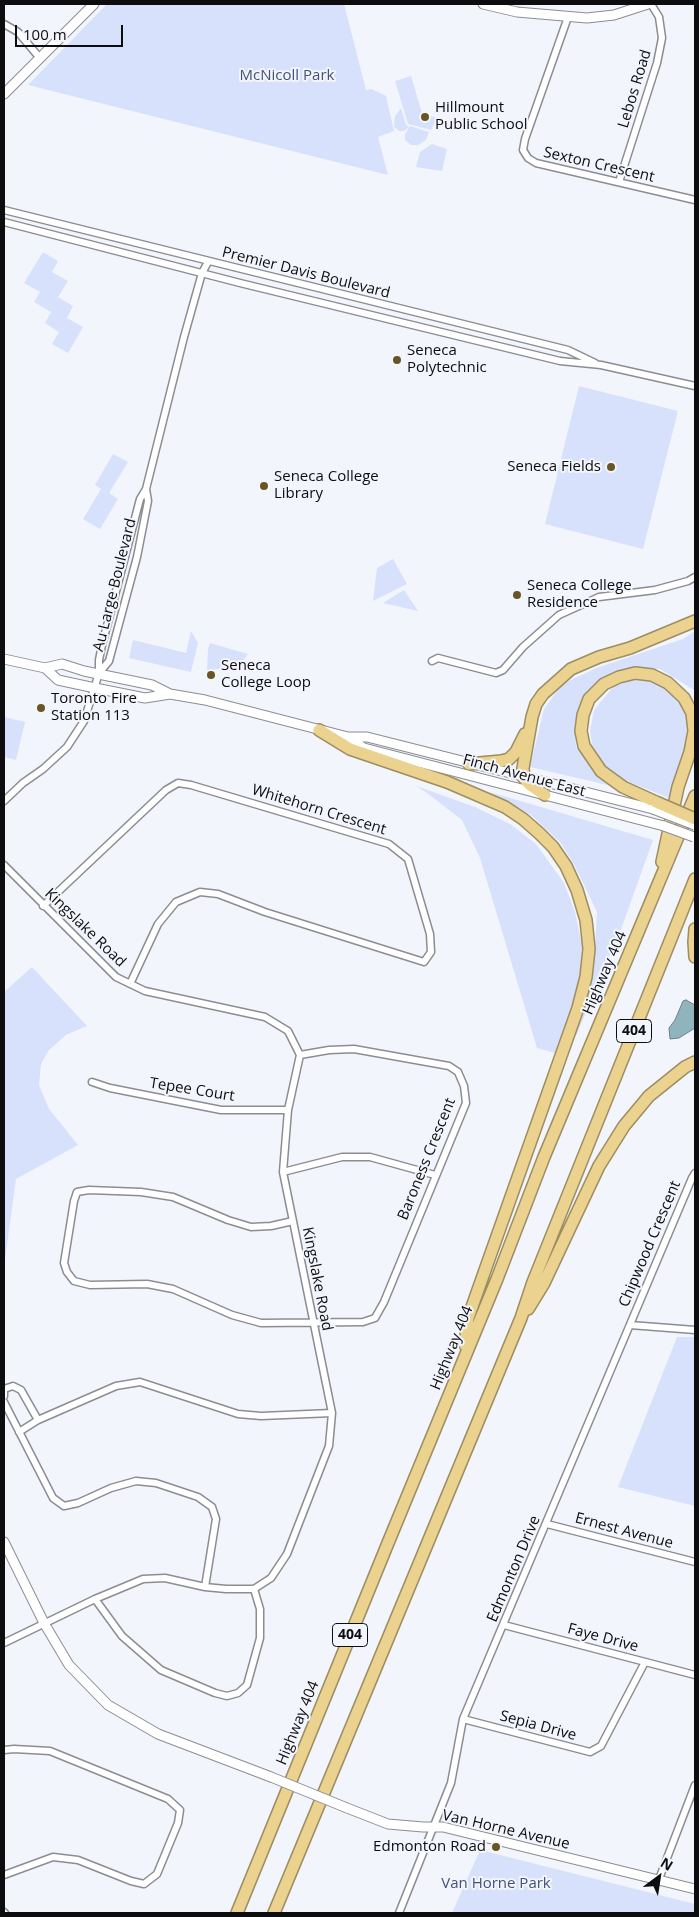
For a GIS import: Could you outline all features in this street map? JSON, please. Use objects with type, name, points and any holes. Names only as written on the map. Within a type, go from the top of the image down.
[{"type":"highway","points":[[545,795],[530,786],[524,778],[523,768],[532,717],[536,704],[543,694],[571,669],[599,657],[630,648],[695,621]]},
{"type":"highway","points":[[656,892],[678,787],[690,752],[694,732],[692,713],[684,698],[668,683],[652,675],[635,673],[619,676],[604,684],[589,699],[581,731],[584,746],[601,771],[622,787],[654,805],[695,819]]},
{"type":"highway","points":[[469,764],[501,762],[509,759],[520,745],[527,724],[532,717]]},
{"type":"highway","points":[[318,730],[350,749],[447,782],[505,807],[523,819],[553,847],[566,866],[577,890],[586,920],[588,949],[586,977],[578,1008],[468,1318],[464,1357]]},
{"type":"highway","name":"Highway 404","points":[[238,1913],[497,1279],[544,1157],[695,796]]},
{"type":"highway","name":"404","points":[[274,1913],[521,1318],[550,1237],[695,879]]},
{"type":"highway","points":[[695,929],[695,956]]},
{"type":"highway","points":[[521,1318],[544,1284],[599,1166],[624,1126],[649,1096],[685,1067],[695,1062]]},
{"type":"main road","points":[[4,94],[94,4]]},
{"type":"main road","points":[[483,4],[517,12],[587,18],[614,15],[650,4]]},
{"type":"main road","name":"Finch Avenue East","points":[[4,659],[45,668],[62,664],[152,685],[170,694],[214,702],[348,738],[364,748],[653,823],[695,837]]},
{"type":"main road","name":"Finch Avenue East","points":[[45,668],[58,680],[95,688],[145,698],[170,694]]},
{"type":"main road","name":"Finch Avenue East","points":[[348,738],[367,737],[524,778],[654,805],[695,825]]},
{"type":"main road","name":"Van Horne Avenue","points":[[5,1547],[44,1623],[69,1665],[108,1706],[158,1734],[388,1824],[443,1826],[695,1889]]},
{"type":"street","name":"Lebos Road","points":[[619,182],[657,63],[662,38],[659,17],[650,4]]},
{"type":"street","name":"Sexton Crescent","points":[[568,17],[525,139],[523,150],[528,158],[536,163],[695,200]]},
{"type":"street","points":[[4,24],[18,32],[39,57]]},
{"type":"street","name":"Premier Davis Boulevard","points":[[4,210],[568,350],[601,365]]},
{"type":"street","name":"Premier Davis Boulevard","points":[[4,222],[564,362],[601,365],[695,386]]},
{"type":"street","name":"Au Large Boulevard","points":[[99,674],[98,660],[140,499],[146,489],[202,273],[208,262]]},
{"type":"street","name":"Au Large Boulevard","points":[[99,674],[109,661],[137,557],[148,501],[146,489]]},
{"type":"street","points":[[432,661],[438,658],[496,673],[503,670],[523,647],[560,615],[599,597],[655,590],[688,581],[695,576]]},
{"type":"street","points":[[4,801],[22,783],[43,769],[67,747],[84,721],[99,674]]},
{"type":"street","name":"Whitehorn Crescent","points":[[43,906],[166,790],[178,783],[192,785],[389,844],[408,859],[430,934],[431,952],[424,962],[265,912],[218,894],[200,892],[176,902],[158,924],[130,984]]},
{"type":"street","name":"Kingslake Road","points":[[4,864],[43,906],[116,977],[145,991],[265,1016],[288,1031],[300,1055],[288,1110],[283,1172],[332,1413],[329,1446],[287,1554],[271,1578],[254,1589]]},
{"type":"street","name":"Baroness Crescent","points":[[300,1055],[329,1050],[354,1049],[449,1066],[458,1072],[464,1086],[466,1103],[384,1302],[375,1318],[363,1322],[313,1323]]},
{"type":"street","name":"Tepee Court","points":[[92,1082],[110,1088],[221,1110],[288,1110]]},
{"type":"street","points":[[283,1172],[342,1157],[370,1157],[435,1175]]},
{"type":"street","name":"Chipwood Crescent","points":[[630,1325],[695,1173]]},
{"type":"street","points":[[293,1221],[271,1226],[251,1227],[228,1220],[173,1197],[141,1192],[89,1190],[77,1192],[64,1263],[67,1272],[74,1281],[90,1286],[148,1284],[173,1289],[232,1315],[261,1323],[313,1323]]},
{"type":"street","points":[[630,1325],[695,1330]]},
{"type":"street","name":"Edmonton Drive","points":[[434,1827],[450,1783],[463,1719],[630,1325]]},
{"type":"street","points":[[19,1432],[38,1420],[116,1386],[140,1382],[238,1414],[261,1416],[332,1413]]},
{"type":"street","points":[[4,1396],[4,1389],[13,1386],[21,1390],[38,1420]]},
{"type":"street","points":[[4,1402],[53,1498],[64,1506],[78,1503],[111,1488],[136,1481],[156,1483],[198,1497],[212,1507],[216,1519],[205,1587]]},
{"type":"street","name":"Ernest Avenue","points":[[547,1524],[695,1562]]},
{"type":"street","points":[[4,1643],[95,1599],[143,1579],[165,1578],[205,1587],[254,1589],[260,1609],[260,1638],[247,1685],[238,1693],[227,1696],[215,1693],[161,1670],[122,1636],[95,1599]]},
{"type":"street","name":"Faye Drive","points":[[504,1625],[695,1675]]},
{"type":"street","name":"Sepia Drive","points":[[463,1719],[590,1752],[601,1746],[645,1662]]},
{"type":"street","points":[[4,1750],[50,1751],[168,1799],[180,1810],[178,1823],[157,1874],[144,1884],[131,1881],[78,1860],[53,1857],[4,1875]]},
{"type":"street","points":[[659,1879],[695,1785]]},
{"type":"street","points":[[399,1913],[434,1827]]},
{"type":"green space","name":"McNicoll Park","points":[[107,4],[344,4],[366,90],[372,89],[386,96],[394,131],[378,137],[388,175],[28,85]]},
{"type":"green space","points":[[411,76],[422,113],[437,118],[431,130],[408,124],[395,81]]},
{"type":"green space","points":[[401,108],[406,125],[409,127],[404,131],[399,131],[394,127],[395,116]]},
{"type":"green space","points":[[410,126],[429,132],[426,140],[418,145],[411,145],[405,140],[405,134]]},
{"type":"green space","points":[[432,144],[447,149],[442,171],[416,167],[420,152]]},
{"type":"green space","points":[[43,252],[58,261],[52,272],[68,281],[58,297],[73,306],[67,318],[83,327],[68,353],[52,344],[59,332],[45,323],[51,312],[34,302],[40,292],[24,283]]},
{"type":"green space","name":"Seneca Fields","points":[[579,386],[678,411],[643,549],[545,524]]},
{"type":"green space","points":[[113,454],[128,462],[109,493],[118,499],[100,529],[83,519],[101,489],[95,485]]},
{"type":"green space","points":[[393,559],[407,584],[373,601],[377,568]]},
{"type":"green space","points":[[404,590],[418,611],[383,603]]},
{"type":"green space","points":[[191,631],[198,643],[191,672],[129,658],[133,640],[186,653]]},
{"type":"green space","points":[[695,631],[695,693],[694,690],[660,669],[628,668],[611,674],[596,684],[577,712],[576,746],[594,773],[616,787],[530,767],[544,709],[562,684],[599,667],[683,639]]},
{"type":"green space","points":[[210,643],[248,654],[242,662],[207,671]]},
{"type":"green space","points":[[633,680],[651,681],[668,690],[680,704],[686,717],[687,733],[683,754],[669,798],[619,778],[604,766],[592,744],[590,731],[594,710],[613,687]]},
{"type":"green space","points":[[4,717],[25,722],[16,760],[4,757]]},
{"type":"green space","points":[[416,786],[475,807],[510,824],[536,844],[564,883],[575,912],[582,946],[579,982],[558,1054],[537,1048],[480,858],[462,820]]},
{"type":"green space","points":[[490,792],[653,840],[623,924],[576,1036],[573,1034],[594,965],[597,912],[574,864],[560,842],[531,815]]},
{"type":"green space","points":[[32,967],[87,1026],[66,1035],[49,1050],[41,1064],[39,1085],[49,1109],[78,1145],[16,1179],[4,1267],[4,992]]},
{"type":"green space","points":[[677,1337],[695,1337],[695,1506],[618,1487]]},
{"type":"green space","name":"Van Horne Park","points":[[480,1850],[695,1904],[695,1913],[452,1913]]},
{"type":"shaded area","points":[[686,1000],[695,1005],[695,1028],[679,1038],[670,1039],[669,1028],[675,1020],[683,1001]]},
{"type":"place","name":"Hillmount Public School","points":[[425,117]]},
{"type":"place","name":"Seneca Polytechnic","points":[[397,360]]},
{"type":"place","name":"Seneca Fields","points":[[611,467]]},
{"type":"place","name":"Seneca College Library","points":[[264,486]]},
{"type":"place","name":"Seneca College Residence","points":[[517,595]]},
{"type":"place","name":"Seneca College Loop","points":[[211,675]]},
{"type":"place","name":"Toronto Fire Station 113","points":[[41,708]]},
{"type":"place","name":"Edmonton Road","points":[[496,1847]]}]
